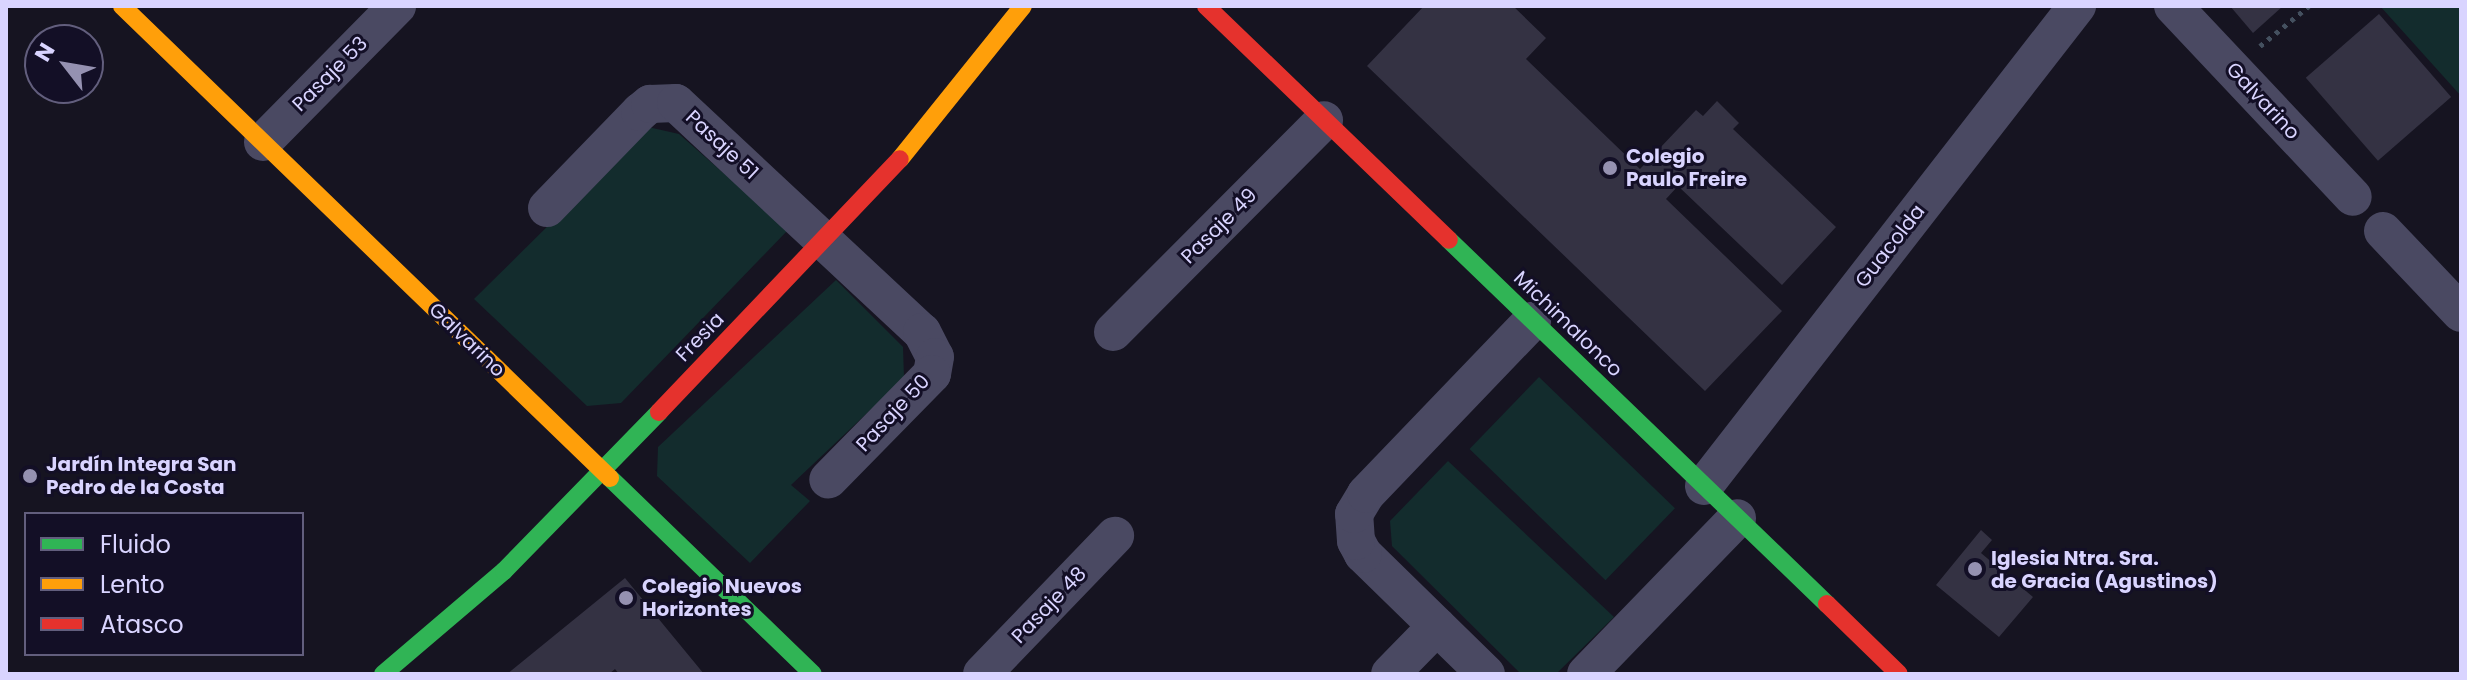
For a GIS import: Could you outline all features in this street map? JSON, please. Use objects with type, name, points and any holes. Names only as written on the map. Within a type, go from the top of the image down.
[{"type":"street","name":"Galvarino","points":[[122,6],[813,674]]},
{"type":"street","name":"Pasaje 53","points":[[263,142],[397,6]]},
{"type":"street","name":"Fresia","points":[[383,674],[493,580],[603,471],[958,93],[1023,6]]},
{"type":"street","name":"Michimalonco","points":[[1206,6],[1899,674]]},
{"type":"street","name":"Guacolda","points":[[1704,486],[2077,6]]},
{"type":"street","name":"Galvarino","points":[[2173,6],[2353,197]]},
{"type":"street","name":"Pasaje 51","points":[[547,208],[640,112],[663,102],[687,112],[824,239]]},
{"type":"street","name":"Pasaje 49","points":[[1113,332],[1324,120]]},
{"type":"street","points":[[2383,231],[2461,313]]},
{"type":"street","name":"Pasaje 50","points":[[824,239],[929,339],[935,357],[927,382],[828,480]]},
{"type":"street","points":[[1486,674],[1363,554],[1356,541],[1354,514],[1366,494],[1532,321]]},
{"type":"street","points":[[1586,674],[1737,518]]},
{"type":"street","name":"Pasaje 48","points":[[982,674],[1115,536]]},
{"type":"street","points":[[1390,674],[1437,626]]},
{"type":"path","points":[[2231,68],[2309,6]]},
{"type":"green space","points":[[2380,6],[2461,6],[2461,96]]},
{"type":"green space","points":[[648,127],[679,134],[788,230],[621,403],[587,406],[474,299]]},
{"type":"green space","points":[[836,280],[903,347],[904,378],[791,485],[810,501],[750,563],[657,476],[658,447]]},
{"type":"green space","points":[[1539,377],[1675,508],[1605,580],[1470,449]]},
{"type":"green space","points":[[1448,461],[1614,617],[1556,674],[1521,674],[1392,546],[1390,521]]},
{"type":"building","points":[[1424,6],[1513,6],[1546,38],[1526,59],[1640,169],[1696,110],[1703,116],[1717,101],[1739,123],[1733,129],[1836,227],[1782,285],[1678,186],[1666,199],[1782,311],[1705,391],[1367,66]]},
{"type":"building","points":[[2230,6],[2283,6],[2253,33]]},
{"type":"building","points":[[2379,14],[2451,97],[2378,161],[2306,78]]},
{"type":"building","name":"Iglesia Ntra. Sra. de Gracia (Agustinos)","points":[[1981,530],[1992,540],[1981,553],[2033,597],[1999,637],[1936,585]]},
{"type":"building","points":[[625,578],[704,674],[619,674],[615,669],[609,674],[507,674]]},
{"type":"traffic: fast","points":[[1449,240],[1827,604]]},
{"type":"traffic: fast","points":[[383,674],[504,571],[659,412]]},
{"type":"traffic: fast","points":[[610,478],[813,674]]},
{"type":"traffic: slow","points":[[122,6],[610,478]]},
{"type":"traffic: slow","points":[[900,159],[1023,6]]},
{"type":"traffic: jam","points":[[1206,6],[1449,240]]},
{"type":"traffic: jam","points":[[659,412],[900,159]]},
{"type":"traffic: jam","points":[[1827,604],[1899,674]]},
{"type":"place","name":"Colegio Paulo Freire","points":[[1610,168]]},
{"type":"place","name":"Jardín Integra San Pedro de la Costa","points":[[30,476]]},
{"type":"place","name":"Iglesia Ntra. Sra. de Gracia (Agustinos)","points":[[1975,569]]},
{"type":"place","name":"Colegio Nuevos Horizontes","points":[[626,598]]}]
